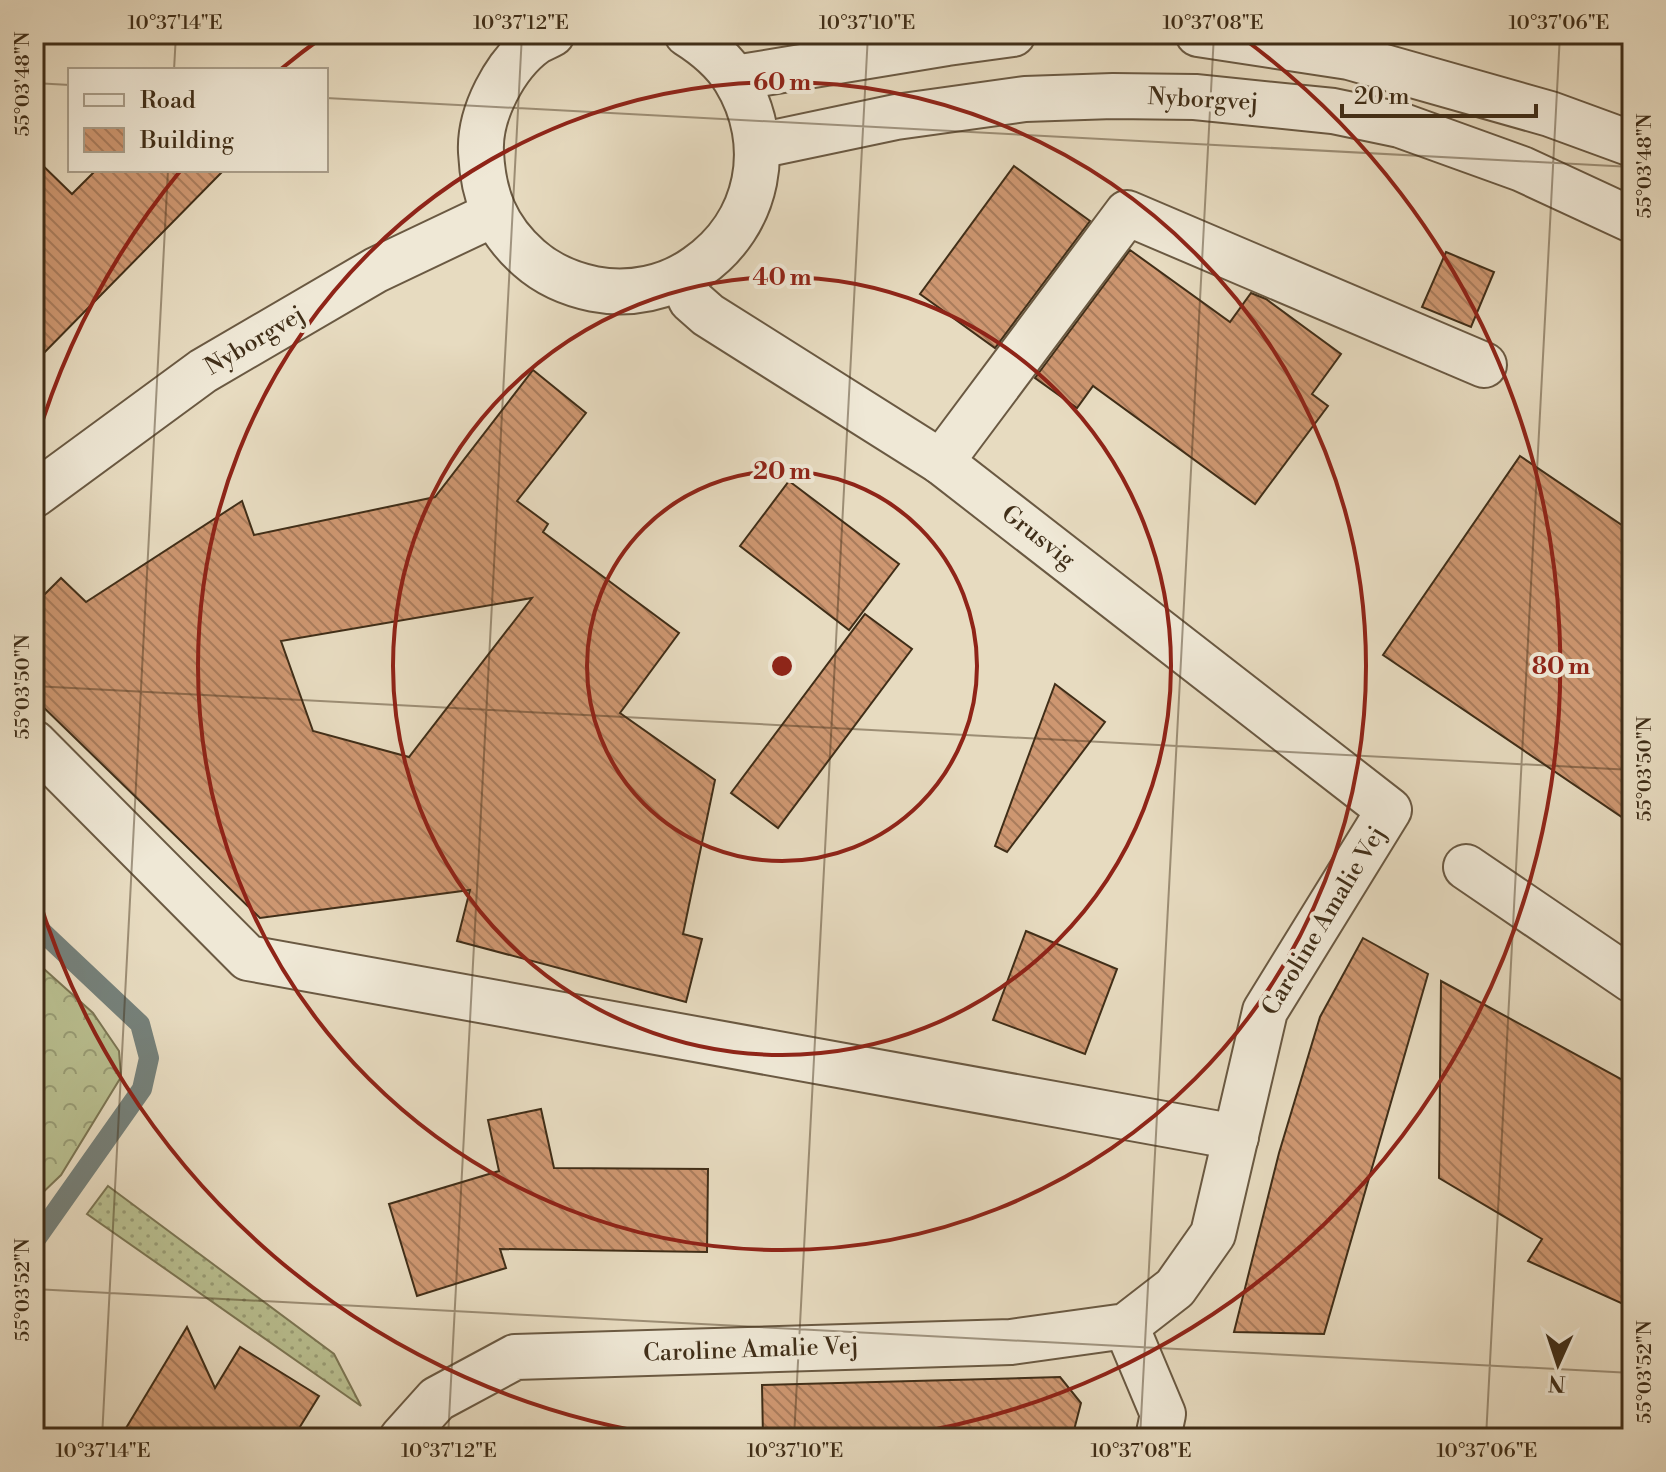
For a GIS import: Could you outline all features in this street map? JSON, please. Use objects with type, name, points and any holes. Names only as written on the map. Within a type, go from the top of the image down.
[{"type":"street","points":[[552,34],[535,43],[508,71],[489,103],[481,141],[482,178],[494,214],[514,245],[541,269],[574,285],[610,292],[646,290],[681,278],[714,255],[739,224],[754,187],[758,146],[751,111],[735,78],[711,50],[687,34]]},
{"type":"street","points":[[735,78],[1013,34]]},
{"type":"street","points":[[1198,34],[1349,57],[1550,114],[1632,144]]},
{"type":"street","name":"Nyborgvej","points":[[758,146],[896,117],[1025,99],[1113,96],[1210,98],[1333,111],[1400,125],[1522,169],[1632,220]]},
{"type":"street","points":[[941,462],[1127,213],[1484,365]]},
{"type":"street","name":"Nyborgvej","points":[[34,495],[203,371],[376,270],[494,214]]},
{"type":"street","name":"Grusvig","points":[[681,278],[691,300],[708,315],[941,462],[1389,810]]},
{"type":"street","points":[[34,743],[248,958],[1236,1137]]},
{"type":"street","name":"Caroline Amalie Vej","points":[[402,1438],[437,1399],[515,1357],[1011,1342],[1126,1326],[1175,1288],[1213,1234],[1265,1011],[1389,810]]},
{"type":"street","points":[[1466,867],[1632,980]]},
{"type":"street","points":[[1126,1326],[1163,1414],[1158,1438]]},
{"type":"green space","points":[[34,960],[93,1013],[119,1051],[121,1077],[61,1175],[34,1201]]},
{"type":"green space","points":[[108,1186],[334,1354],[361,1406],[87,1214]]},
{"type":"building","points":[[34,157],[72,194],[94,172],[222,172],[34,363]]},
{"type":"building","points":[[1014,166],[1090,221],[995,348],[920,294]]},
{"type":"building","points":[[1130,250],[1230,322],[1251,293],[1266,299],[1341,354],[1312,394],[1328,406],[1255,504],[1093,386],[1077,408],[1035,378]]},
{"type":"building","points":[[1446,252],[1494,272],[1471,327],[1422,307]]},
{"type":"building","points":[[533,370],[586,413],[517,501],[548,524],[543,532],[679,633],[620,713],[715,780],[683,934],[702,939],[686,1002],[457,941],[470,890],[260,918],[34,698],[34,605],[61,578],[86,602],[242,501],[254,535],[435,497]],"holes":[[[532,598],[409,757],[313,731],[281,641]]]},
{"type":"building","points":[[1520,456],[1632,532],[1632,824],[1383,655]]},
{"type":"building","points":[[789,481],[899,564],[849,630],[740,546]]},
{"type":"building","points":[[865,614],[912,649],[778,828],[731,793]]},
{"type":"building","points":[[1055,684],[1105,722],[1007,852],[995,846]]},
{"type":"building","points":[[1026,931],[1117,969],[1085,1054],[993,1020]]},
{"type":"building","points":[[1363,938],[1428,974],[1324,1334],[1234,1332],[1279,1153],[1320,1017]]},
{"type":"building","points":[[1441,981],[1632,1085],[1632,1308],[1528,1261],[1542,1239],[1439,1178]]},
{"type":"building","points":[[541,1109],[554,1168],[708,1169],[707,1252],[500,1249],[506,1268],[417,1296],[389,1204],[499,1171],[488,1120]]},
{"type":"building","points":[[187,1327],[215,1388],[240,1347],[319,1396],[293,1438],[120,1438]]},
{"type":"building","points":[[1060,1377],[1081,1403],[1072,1438],[763,1438],[762,1385]]},
{"type":"waterway","points":[[34,924],[140,1024],[149,1058],[142,1089],[34,1242]]}]
